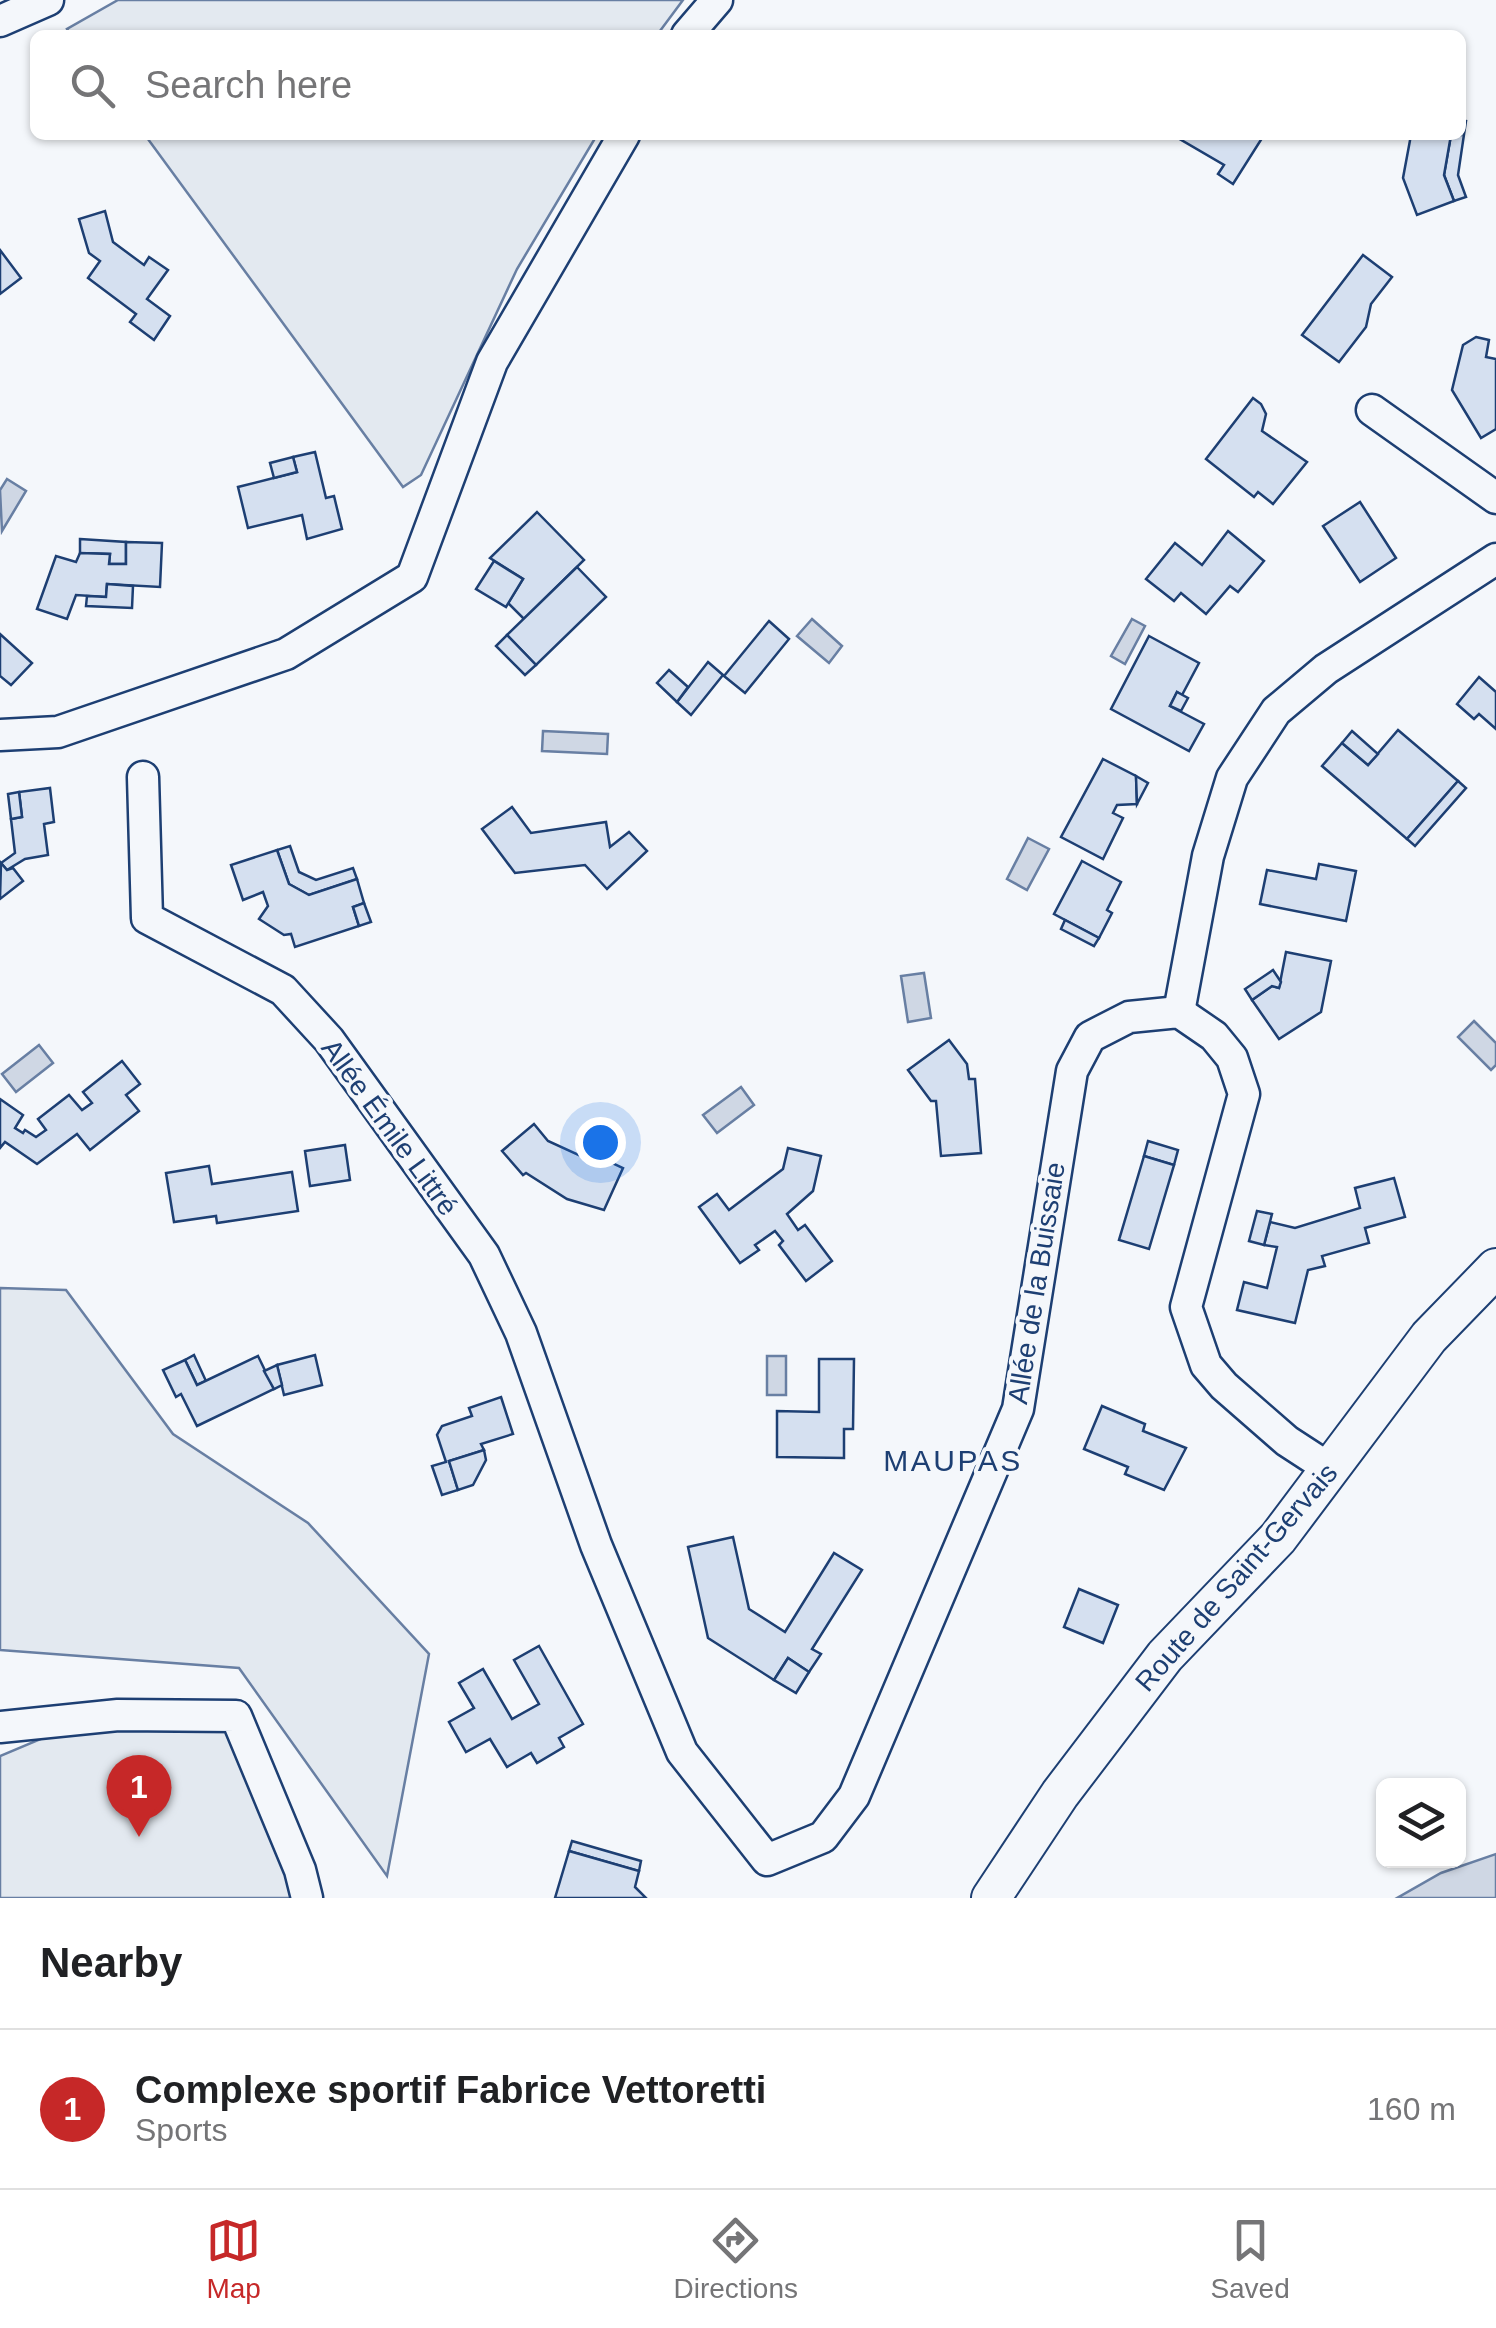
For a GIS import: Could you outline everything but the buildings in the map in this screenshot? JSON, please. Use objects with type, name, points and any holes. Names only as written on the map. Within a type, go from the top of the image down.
[{"type":"street","points":[[0,21],[48,0]]},
{"type":"street","points":[[691,30],[717,0]]},
{"type":"street","points":[[0,735],[58,732],[286,654],[412,577],[492,362],[621,140]]},
{"type":"street","points":[[1372,410],[1496,498]]},
{"type":"street","points":[[1330,1469],[1288,1441],[1224,1386],[1206,1365],[1186,1307],[1244,1094],[1232,1058],[1214,1036],[1179,1012],[1208,856],[1227,793],[1232,778],[1276,710],[1326,669],[1496,558]]},
{"type":"street","name":"Allée Émile Littré","points":[[143,777],[147,918],[283,990],[328,1040],[484,1255],[521,1333],[596,1545]]},
{"type":"street","name":"Allée de la Buissaie","points":[[596,1545],[682,1752],[767,1860],[824,1837],[854,1796],[1018,1409],[1072,1071],[1090,1037],[1130,1016],[1179,1012]]},
{"type":"street","name":"Route de Saint-Gervais","points":[[991,1898],[1060,1794],[1165,1656],[1278,1538],[1429,1337],[1496,1268]]},
{"type":"street","points":[[0,1727],[118,1714],[236,1716],[300,1870],[307,1898]]},
{"type":"shaded area","points":[[118,0],[683,0],[661,30],[67,29]]},
{"type":"shaded area","points":[[149,140],[594,140],[517,269],[421,475],[403,487]]},
{"type":"shaded area","points":[[7,479],[26,491],[2,531],[0,490]]},
{"type":"shaded area","points":[[812,619],[842,646],[829,663],[797,636]]},
{"type":"shaded area","points":[[1132,619],[1145,626],[1125,664],[1111,656]]},
{"type":"shaded area","points":[[543,731],[608,734],[607,754],[542,751]]},
{"type":"shaded area","points":[[1028,838],[1049,849],[1027,890],[1007,879]]},
{"type":"shaded area","points":[[924,973],[931,1018],[908,1022],[901,976]]},
{"type":"shaded area","points":[[1474,1021],[1496,1043],[1496,1065],[1491,1070],[1458,1037]]},
{"type":"shaded area","points":[[39,1045],[53,1063],[16,1092],[2,1074]]},
{"type":"shaded area","points":[[741,1087],[754,1105],[717,1133],[703,1115]]},
{"type":"shaded area","points":[[0,1288],[66,1290],[173,1434],[308,1523],[429,1654],[387,1876],[239,1668],[0,1650]]},
{"type":"shaded area","points":[[767,1356],[786,1356],[786,1395],[767,1395]]},
{"type":"shaded area","points":[[95,1716],[219,1724],[259,1776],[297,1898],[0,1898],[0,1756]]},
{"type":"shaded area","points":[[1496,1854],[1496,1898],[1397,1898],[1441,1873],[1466,1868],[1466,1864]]},
{"type":"place","name":"Complexe sportif Fabrice Vettoretti","points":[[139,1837]]},
{"type":"district","name":"MAUPAS","points":[[953,1461]]}]
